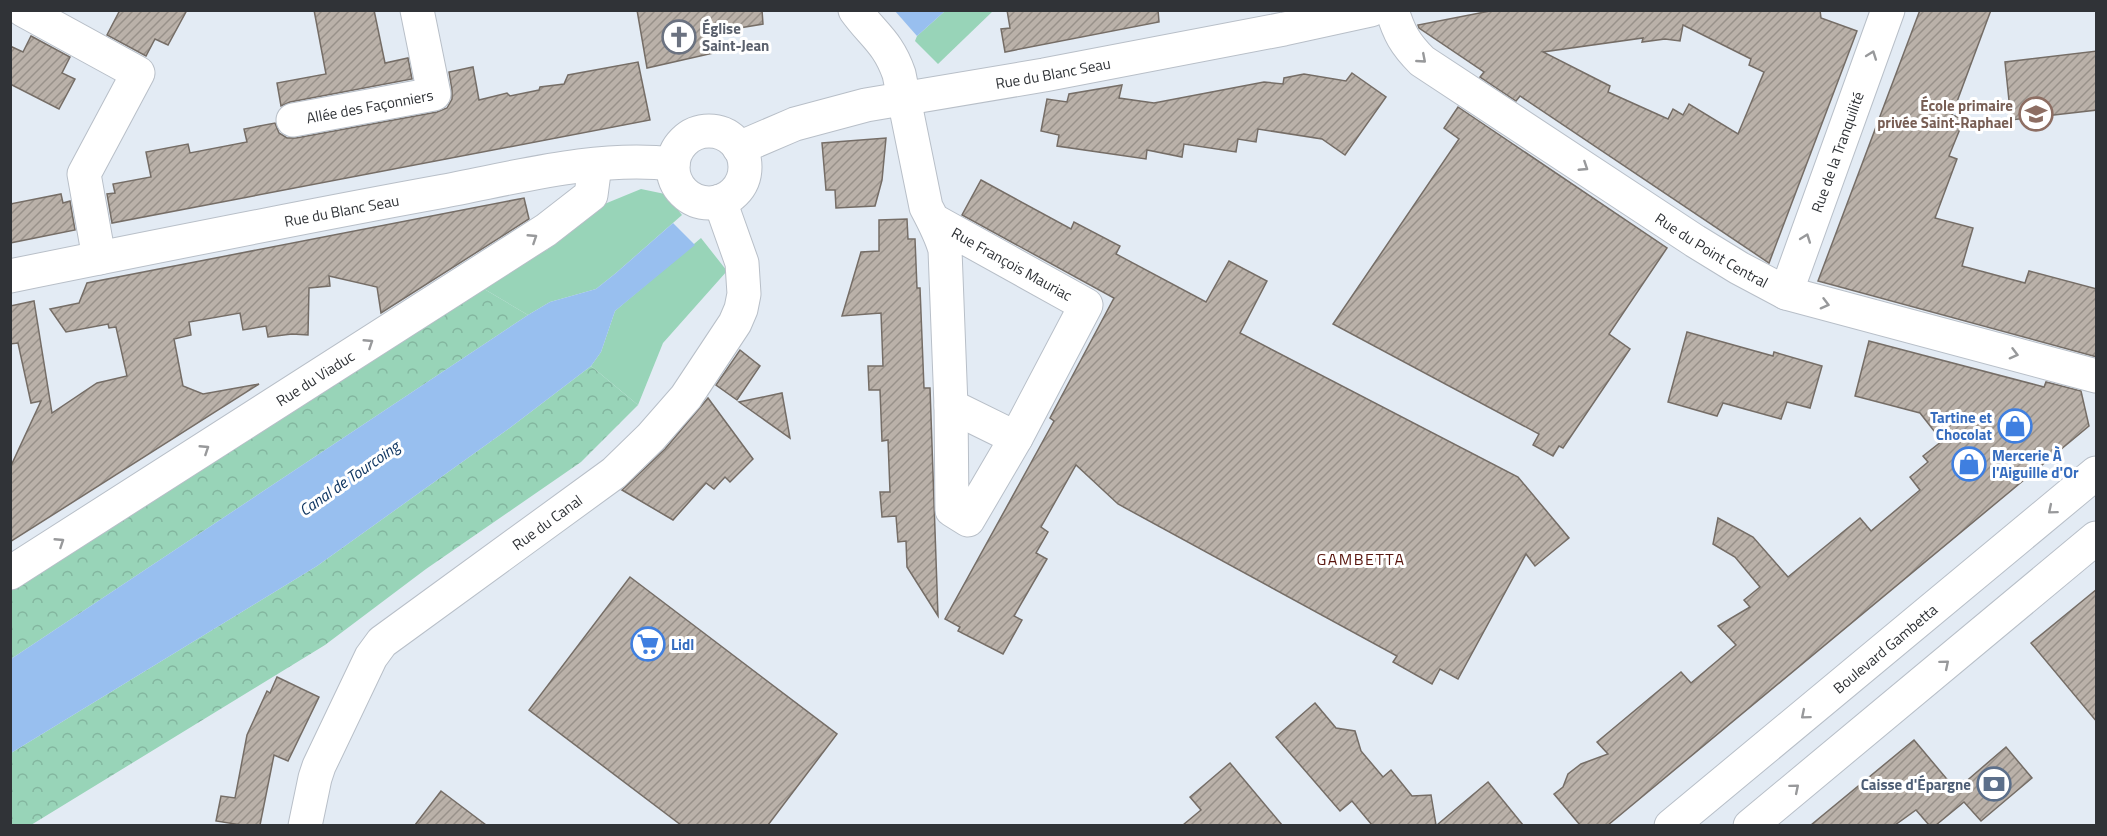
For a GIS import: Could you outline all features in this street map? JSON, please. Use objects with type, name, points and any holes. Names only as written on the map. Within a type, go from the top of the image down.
[{"type":"street","points":[[23,10],[138,73],[84,174],[99,258]]},
{"type":"street","name":"Allée des Façonniers","points":[[293,120],[434,94],[417,10]]},
{"type":"street","name":"Rue François Mauriac","points":[[855,10],[886,46],[893,58],[904,98],[926,207],[933,220],[940,233],[945,250],[952,510],[968,520],[1016,438],[1086,305],[933,220]]},
{"type":"street","name":"Rue du Blanc Seau","points":[[739,148],[795,124],[826,114],[1284,30],[1371,10]]},
{"type":"street","name":"Rue du Point Central","points":[[1392,10],[1398,31],[1422,61],[1695,241],[1786,293],[2097,376]]},
{"type":"street","name":"Rue de la Tranquilité","points":[[1786,293],[1888,10]]},
{"type":"street","points":[[700,132],[718,132],[734,141],[739,148],[744,163],[742,179],[734,192],[720,201],[710,203],[690,198],[677,183],[673,164],[679,147],[692,135],[700,132]]},
{"type":"street","name":"Rue du Blanc Seau","points":[[10,276],[366,205],[595,165],[630,161],[673,164]]},
{"type":"street","name":"Rue du Viaduc","points":[[10,573],[546,230],[591,195],[595,165]]},
{"type":"street","name":"Rue du Canal","points":[[305,825],[319,766],[371,657],[382,642],[614,473],[651,437],[701,377],[735,323],[744,294],[742,262],[720,201]]},
{"type":"street","points":[[951,406],[1016,438]]},
{"type":"street","name":"Boulevard Gambetta","points":[[1671,825],[2097,472]]},
{"type":"street","points":[[1750,825],[2097,538]]},
{"type":"green space","points":[[945,11],[993,11],[938,64],[915,41],[917,36]]},
{"type":"green space","points":[[641,189],[665,194],[682,215],[596,289],[550,302],[528,315],[474,283],[512,259],[547,250],[602,205]]},
{"type":"green space","points":[[701,238],[727,271],[663,343],[638,405],[591,366],[601,352],[615,311]]},
{"type":"green space","points":[[474,283],[528,315],[11,659],[11,580]]},
{"type":"green space","points":[[591,366],[638,405],[581,462],[426,569],[325,645],[31,825],[11,826],[11,753],[317,566],[511,427]]},
{"type":"water","points":[[895,11],[945,11],[917,36]]},
{"type":"water","name":"Canal de Tourcoing","points":[[673,223],[695,245],[615,311],[601,352],[591,366],[511,427],[317,566],[11,753],[11,659],[528,315],[550,302],[596,289]]},
{"type":"building","points":[[120,10],[187,10],[168,45],[155,39],[146,56],[107,35]]},
{"type":"building","points":[[314,10],[374,10],[385,63],[408,58],[412,79],[290,102],[281,106],[277,83],[326,74]]},
{"type":"building","name":"Église Saint-Jean","points":[[637,10],[762,10],[763,24],[715,32],[718,52],[647,68]]},
{"type":"building","points":[[1007,10],[1158,10],[1159,22],[1005,52],[1001,29],[1010,28]]},
{"type":"building","points":[[1495,10],[1820,10],[1821,18],[1857,31],[1769,263],[1520,96],[1516,101],[1480,77],[1484,72],[1419,28],[1418,25]],"holes":[[[1683,25],[1751,59],[1749,65],[1764,72],[1738,134],[1689,104],[1683,115],[1673,109],[1668,119],[1608,92],[1610,86],[1543,52],[1643,38],[1642,42],[1665,39],[1680,41]]]},
{"type":"building","points":[[1920,10],[1991,10],[1952,115],[1964,119],[1949,156],[1957,159],[1935,218],[1973,228],[1962,266],[2025,283],[2029,271],[2097,289],[2097,357],[1818,281]]},
{"type":"building","points":[[31,36],[70,57],[62,73],[75,79],[59,109],[10,84],[10,46],[23,52]]},
{"type":"building","points":[[2097,51],[2097,110],[2011,120],[2005,62]]},
{"type":"building","points":[[638,62],[650,120],[112,223],[107,194],[115,193],[113,184],[151,177],[146,152],[188,144],[190,153],[247,142],[244,129],[275,123],[279,133],[287,138],[296,138],[437,112],[447,108],[452,99],[449,72],[473,67],[479,100],[507,93],[510,96],[539,90],[540,87],[564,84],[568,75]]},
{"type":"building","points":[[1352,73],[1386,97],[1345,155],[1322,139],[1258,129],[1256,142],[1238,139],[1236,152],[1184,144],[1182,157],[1147,150],[1146,159],[1057,146],[1059,135],[1041,131],[1047,99],[1067,102],[1069,94],[1122,85],[1119,98],[1154,103],[1264,82],[1283,84],[1284,78],[1304,74],[1346,81]]},
{"type":"building","points":[[1458,107],[1667,248],[1609,334],[1630,349],[1563,448],[1559,446],[1553,456],[1533,445],[1539,434],[1333,324],[1459,139],[1444,128]]},
{"type":"building","points":[[886,138],[882,180],[875,206],[836,208],[835,190],[826,190],[822,143]]},
{"type":"building","points":[[981,180],[1071,229],[1074,222],[1120,246],[1116,254],[1206,302],[1229,261],[1267,281],[1240,333],[1518,477],[1569,538],[1535,566],[1526,554],[1458,679],[1440,669],[1432,684],[1393,662],[1397,656],[1118,504],[1076,465],[1041,527],[1048,532],[1036,553],[1047,559],[1014,616],[1022,620],[1003,654],[958,631],[960,627],[945,619],[1054,421],[1050,418],[1114,298],[962,215]]},
{"type":"building","points":[[61,194],[63,203],[70,201],[75,230],[10,243],[10,204]]},
{"type":"building","points":[[524,198],[529,219],[381,313],[377,287],[329,276],[330,286],[309,288],[308,335],[268,337],[266,326],[243,330],[240,313],[189,322],[191,335],[174,339],[183,386],[203,394],[259,384],[10,542],[10,468],[41,401],[31,403],[18,343],[10,344],[10,306],[34,301],[52,413],[97,383],[127,376],[116,327],[109,328],[108,324],[66,332],[50,309],[79,303],[87,283]]},
{"type":"building","points":[[907,219],[908,239],[915,239],[917,288],[920,288],[924,388],[930,388],[938,616],[907,567],[906,541],[898,542],[896,516],[882,517],[880,492],[890,492],[888,440],[882,441],[880,390],[869,390],[868,366],[883,366],[881,313],[842,316],[861,252],[879,251],[879,220]]},
{"type":"building","points":[[1687,332],[1773,356],[1774,352],[1822,366],[1810,408],[1787,402],[1781,419],[1723,403],[1717,416],[1668,402]]},
{"type":"building","points":[[1869,341],[2044,387],[2046,382],[2081,391],[2089,426],[1608,825],[1580,825],[1554,794],[1563,787],[1568,774],[1581,764],[1608,754],[1597,742],[1681,672],[1691,683],[1736,645],[1718,626],[1750,607],[1744,600],[1760,587],[1735,557],[1713,544],[1718,518],[1753,537],[1788,577],[1860,518],[1871,531],[1920,490],[1910,477],[1928,462],[1923,456],[1942,441],[1920,413],[1855,396]]},
{"type":"building","points":[[740,350],[760,366],[737,400],[716,385]]},
{"type":"building","points":[[782,393],[790,438],[739,402]]},
{"type":"building","points":[[708,398],[753,459],[730,482],[725,477],[714,489],[706,483],[673,520],[622,490],[665,449]]},
{"type":"building","name":"Lidl","points":[[630,577],[837,734],[768,825],[681,825],[529,710]]},
{"type":"building","points":[[2097,589],[2097,722],[2031,643]]},
{"type":"building","points":[[277,677],[319,697],[288,761],[274,755],[260,825],[216,821],[221,796],[235,798],[247,735],[267,691],[270,693]]},
{"type":"building","points":[[1315,703],[1336,728],[1355,731],[1361,751],[1383,777],[1391,770],[1412,796],[1431,795],[1436,825],[1372,825],[1352,801],[1340,811],[1276,737]]},
{"type":"building","points":[[1914,740],[1956,790],[2006,747],[2032,778],[1981,821],[1964,802],[1936,825],[1929,825],[1916,810],[1895,825],[1811,825]]},
{"type":"building","points":[[1230,763],[1282,825],[1183,825],[1201,810],[1190,797]]},
{"type":"building","points":[[1488,782],[1523,825],[1437,825]]},
{"type":"building","points":[[441,791],[486,825],[415,825]]},
{"type":"place","name":"Église Saint-Jean","points":[[679,37]]},
{"type":"place","name":"École primaire privée Saint-Raphael","points":[[2036,114]]},
{"type":"place","name":"Tartine et Chocolat","points":[[2015,426]]},
{"type":"place","name":"Mercerie À l'Aiguille d'Or","points":[[1969,464]]},
{"type":"place","name":"Lidl","points":[[648,644]]},
{"type":"place","name":"Caisse d'Épargne","points":[[1994,784]]},
{"type":"district","name":"GAMBETTA","points":[[1361,559]]}]
